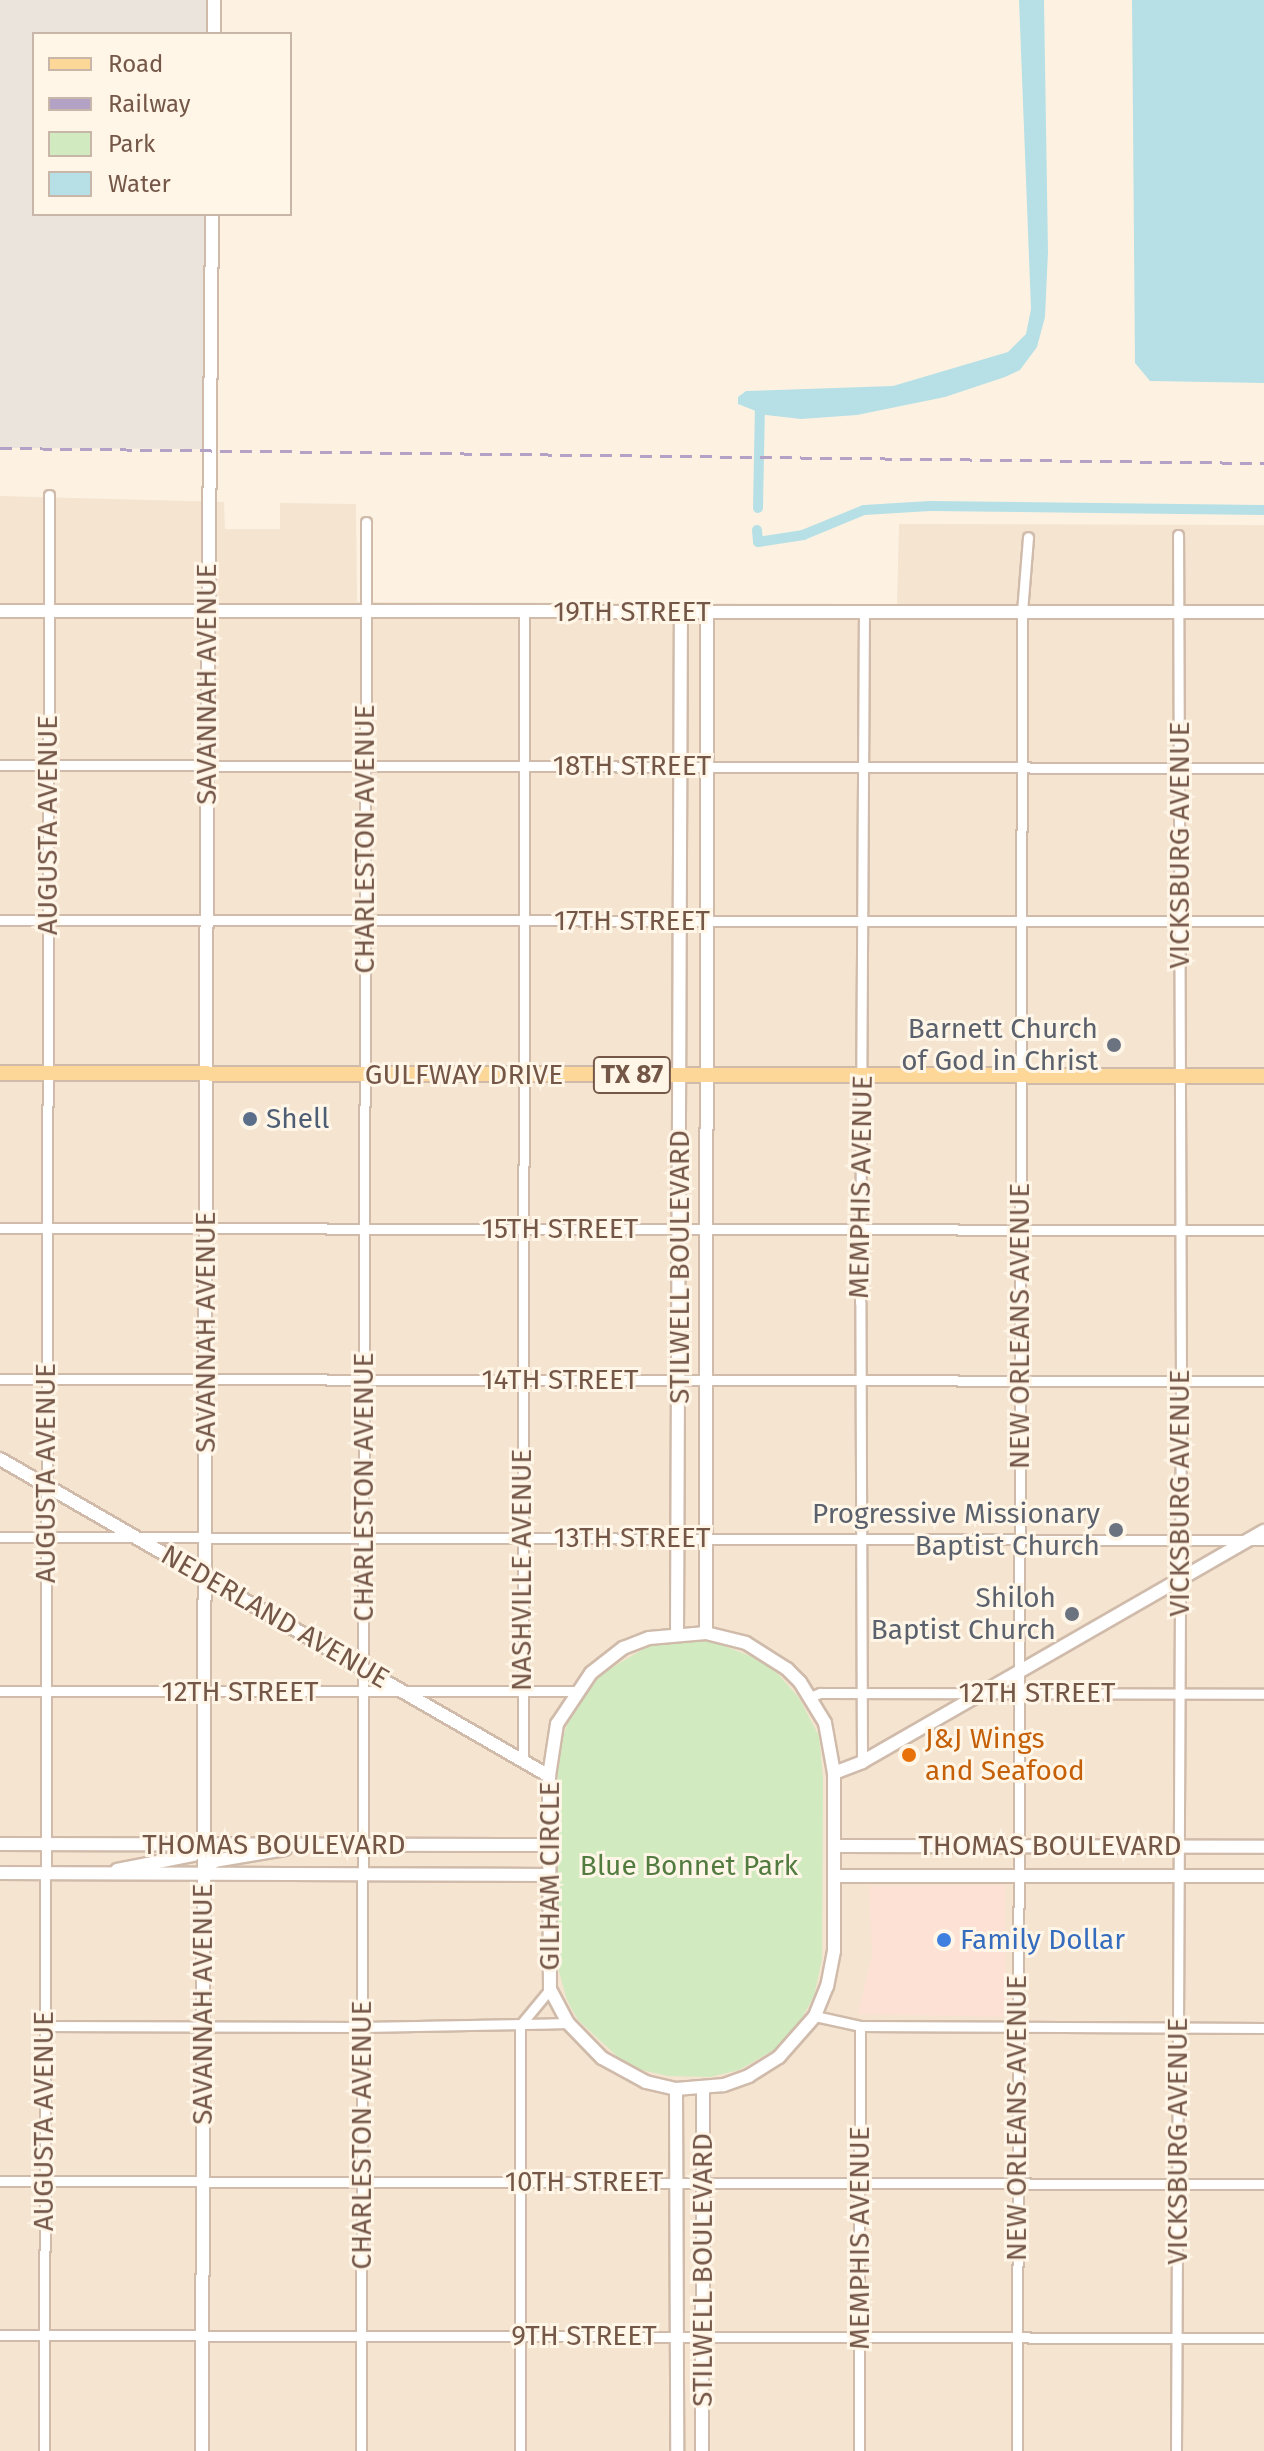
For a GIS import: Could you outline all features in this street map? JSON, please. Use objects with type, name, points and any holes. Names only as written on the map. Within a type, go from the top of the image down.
[{"type":"main road","name":"GULFWAY DRIVE","points":[[0,1073],[1264,1076]]},
{"type":"street","points":[[214,0],[214,32]]},
{"type":"street","name":"SAVANNAH AVENUE","points":[[202,2451],[206,920],[212,216]]},
{"type":"street","name":"AUGUSTA AVENUE","points":[[44,2451],[44,1484],[47,1378],[49,495]]},
{"type":"street","name":"CHARLESTON AVENUE","points":[[361,2451],[366,522]]},
{"type":"street","name":"VICKSBURG AVENUE","points":[[1176,2451],[1181,1381],[1181,612],[1178,535]]},
{"type":"street","name":"NEW ORLEANS AVENUE","points":[[1017,2451],[1022,612],[1028,537]]},
{"type":"street","name":"19TH STREET","points":[[0,611],[1264,612]]},
{"type":"street","name":"NASHVILLE AVENUE","points":[[523,1761],[520,1538],[524,1380],[524,612]]},
{"type":"street","name":"STILWELL BOULEVARD","points":[[677,1634],[681,613]]},
{"type":"street","name":"STILWELL BOULEVARD","points":[[706,1633],[707,613]]},
{"type":"street","name":"MEMPHIS AVENUE","points":[[862,1762],[864,613]]},
{"type":"street","name":"18TH STREET","points":[[0,765],[1264,768]]},
{"type":"street","name":"17TH STREET","points":[[0,920],[1264,921]]},
{"type":"street","name":"15TH STREET","points":[[0,1228],[1264,1230]]},
{"type":"street","name":"14TH STREET","points":[[0,1379],[1264,1381]]},
{"type":"street","name":"NEDERLAND AVENUE","points":[[0,1459],[549,1776]]},
{"type":"street","points":[[834,1773],[862,1762],[1264,1531]]},
{"type":"street","name":"13TH STREET","points":[[0,1537],[1264,1540]]},
{"type":"street","name":"GILHAM CIRCLE","points":[[706,1633],[724,1635],[761,1650],[787,1669],[810,1697],[825,1723],[834,1773],[836,1876],[833,1966],[815,2016],[791,2045],[764,2067],[724,2085],[676,2089],[619,2071],[592,2050],[568,2023],[550,1989],[549,1776],[557,1724],[576,1691],[591,1673],[623,1648],[649,1638],[706,1633]]},
{"type":"street","name":"12TH STREET","points":[[0,1691],[576,1691]]},
{"type":"street","name":"12TH STREET","points":[[810,1697],[820,1693],[1264,1694]]},
{"type":"street","name":"THOMAS BOULEVARD","points":[[0,1844],[549,1845]]},
{"type":"street","points":[[107,1873],[134,1864],[193,1855],[204,1844]]},
{"type":"street","points":[[204,1873],[214,1861],[238,1859],[299,1845]]},
{"type":"street","name":"THOMAS BOULEVARD","points":[[835,1846],[1264,1847]]},
{"type":"street","name":"THOMAS BOULEVARD","points":[[0,1873],[548,1875]]},
{"type":"street","name":"THOMAS BOULEVARD","points":[[836,1876],[1264,1876]]},
{"type":"street","points":[[520,2451],[520,2025],[550,1989]]},
{"type":"street","points":[[815,2016],[860,2026],[1264,2028]]},
{"type":"street","points":[[44,2026],[362,2027],[520,2025],[533,2021],[568,2023]]},
{"type":"street","name":"MEMPHIS AVENUE","points":[[859,2451],[860,2026]]},
{"type":"street","name":"STILWELL BOULEVARD","points":[[702,2451],[703,2088]]},
{"type":"street","name":"STILWELL BOULEVARD","points":[[676,2089],[677,2451]]},
{"type":"street","name":"10TH STREET","points":[[0,2181],[1264,2184]]},
{"type":"street","name":"9TH STREET","points":[[0,2335],[1264,2338]]},
{"type":"shaded area","points":[[0,0],[214,0],[214,32],[32,32],[32,216],[212,216],[208,449],[0,448]]},
{"type":"shaded area","points":[[0,496],[224,502],[225,529],[280,529],[280,503],[356,504],[357,602],[897,604],[899,524],[1264,525],[1264,2451],[0,2451]]},
{"type":"shaded area","points":[[1005,1885],[1006,2017],[858,2014],[872,1955],[869,1886]]},
{"type":"green space","name":"Blue Bonnet Park","points":[[672,1641],[714,1642],[755,1658],[778,1674],[799,1698],[819,1736],[823,1778],[822,1959],[814,1996],[798,2025],[779,2047],[739,2070],[710,2077],[668,2076],[642,2070],[619,2058],[578,2020],[567,2000],[554,1954],[558,1758],[572,1712],[596,1677],[647,1647]]},
{"type":"water","points":[[1019,0],[1044,0],[1048,252],[1045,317],[1037,347],[1020,370],[1005,377],[945,397],[857,415],[801,419],[766,415],[738,404],[738,397],[746,391],[893,386],[1008,352],[1026,334],[1031,309]]},
{"type":"water","points":[[1132,0],[1264,0],[1264,383],[1150,381],[1135,363]]},
{"type":"waterway","points":[[758,508],[760,400]]},
{"type":"waterway","points":[[757,530],[758,542],[803,535],[864,510],[930,506],[1264,510]]},
{"type":"railway","points":[[0,448],[1264,463]]},
{"type":"place","name":"Barnett Church of God in Christ","points":[[1114,1045]]},
{"type":"place","name":"Shell","points":[[250,1119]]},
{"type":"place","name":"Progressive Missionary Baptist Church","points":[[1116,1530]]},
{"type":"place","name":"Shiloh Baptist Church","points":[[1072,1614]]},
{"type":"place","name":"J&J Wings and Seafood","points":[[909,1755]]},
{"type":"place","name":"Family Dollar","points":[[944,1940]]}]
